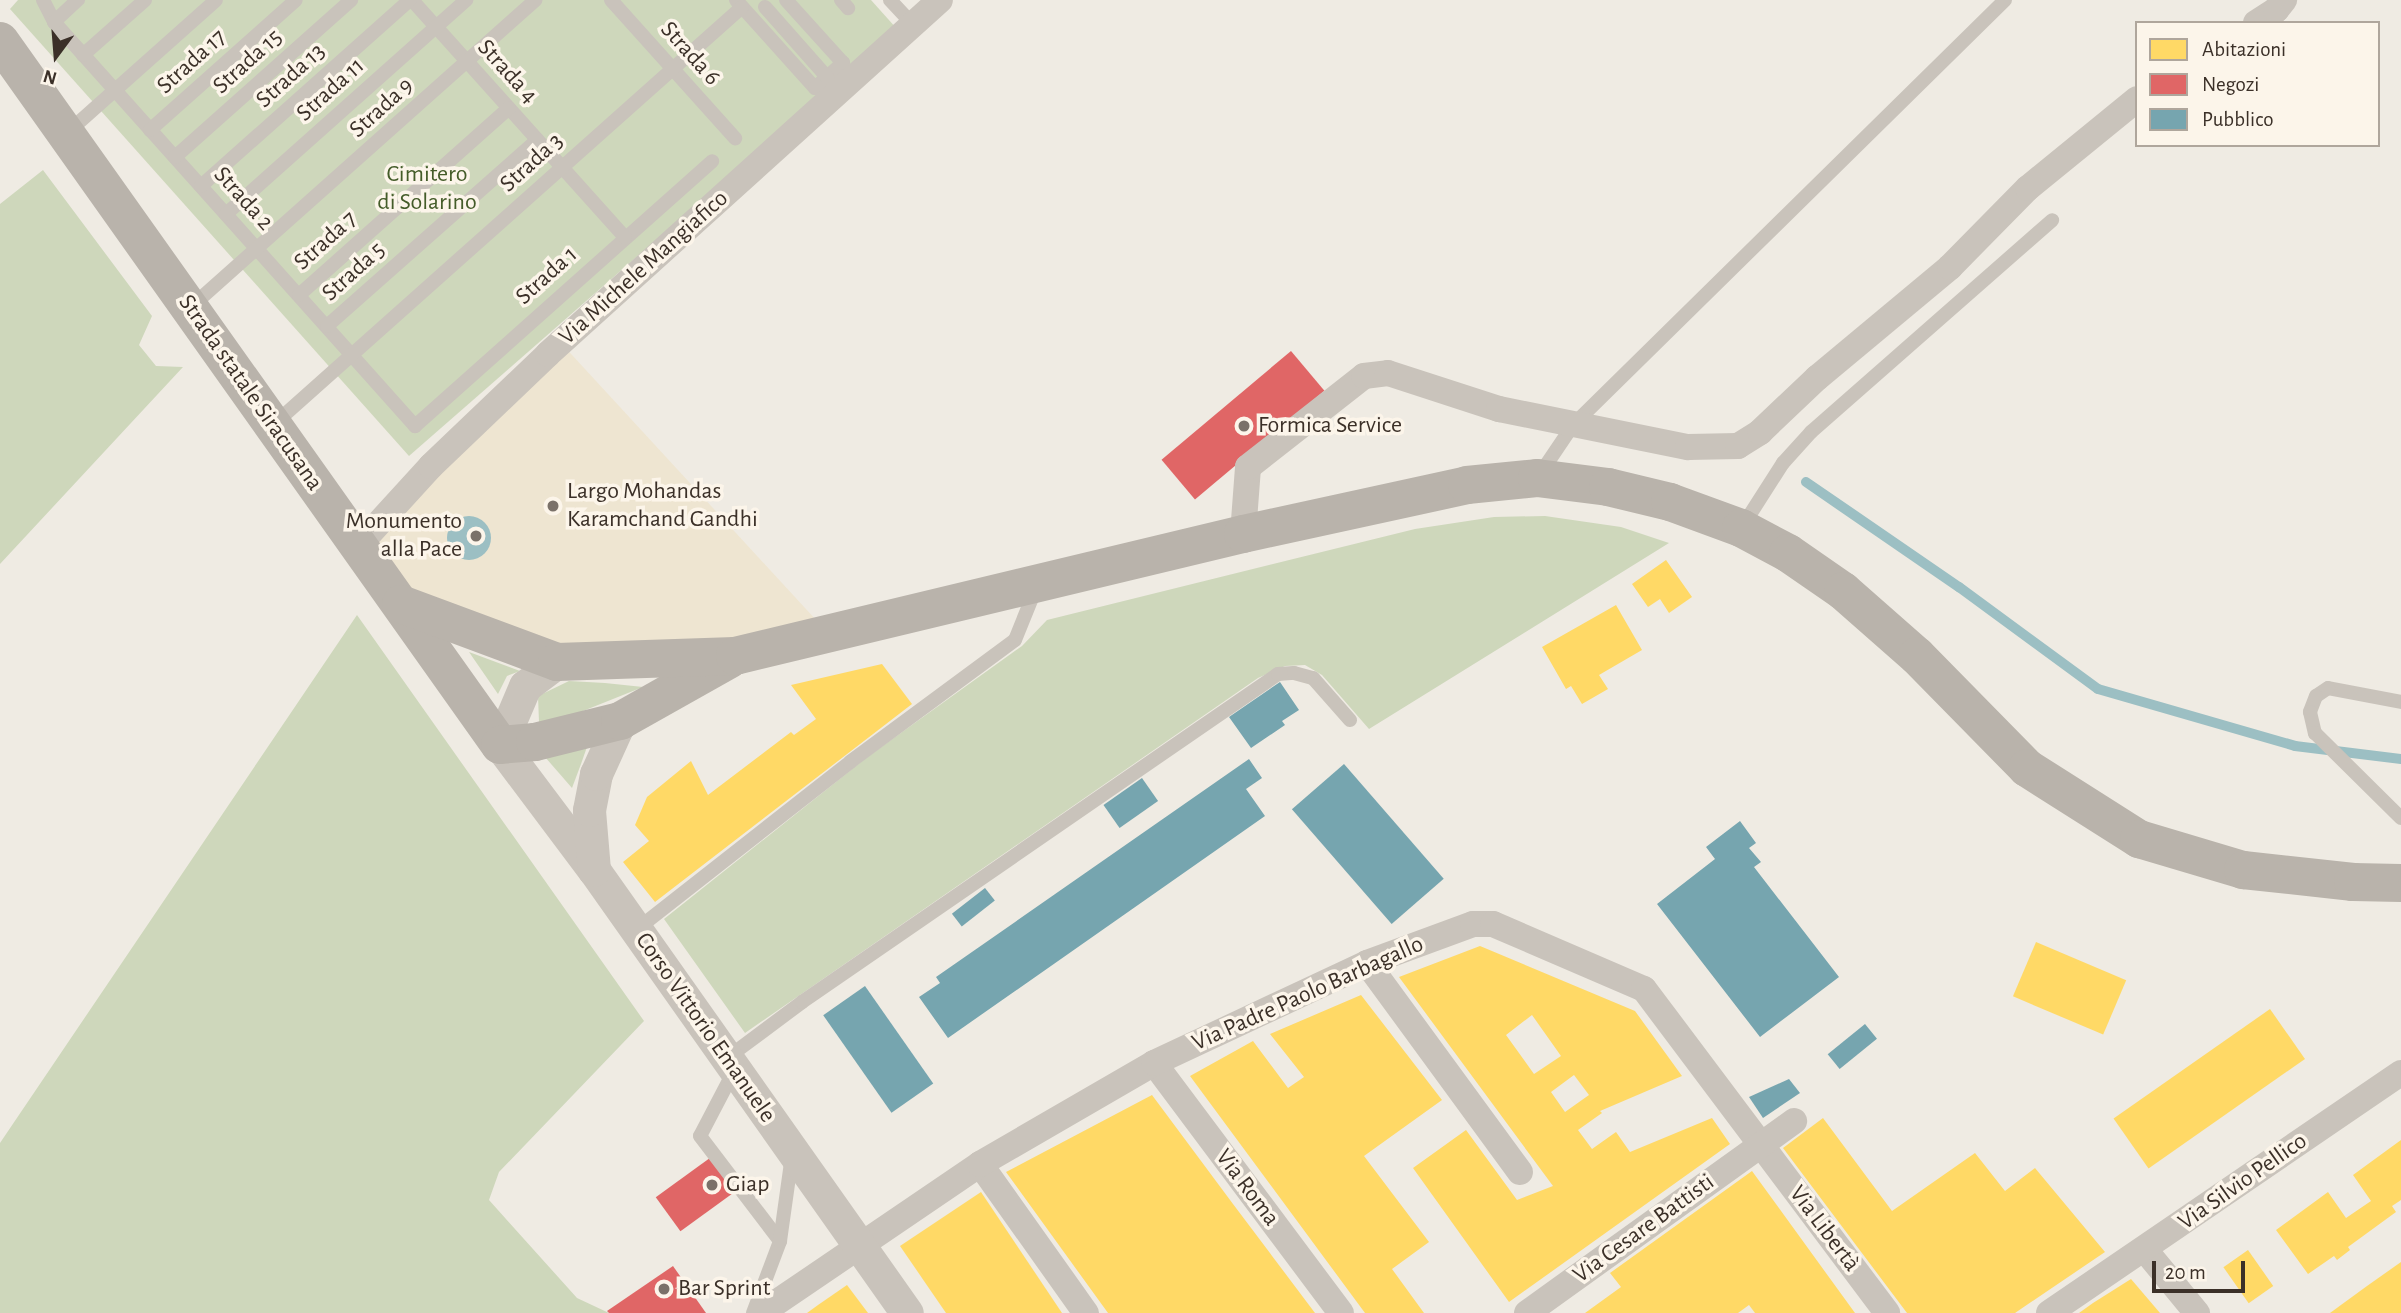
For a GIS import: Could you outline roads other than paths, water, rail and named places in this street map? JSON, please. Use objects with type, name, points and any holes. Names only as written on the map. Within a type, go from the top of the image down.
[{"type":"main road","name":"Strada statale Siracusana","points":[[0,41],[500,745]]},
{"type":"main road","points":[[401,604],[557,662],[735,656],[1243,534],[1468,485],[1537,478],[1608,487],[1670,502],[1741,528],[1788,553],[1843,591],[1917,656],[2027,768],[2139,839],[2243,870],[2354,882],[2401,883]]},
{"type":"main road","points":[[500,745],[535,742],[620,721],[735,656]]},
{"type":"street","name":"Via Michele Mangiafico","points":[[358,546],[431,466],[548,354],[940,0]]},
{"type":"street","points":[[2259,21],[2276,10],[2284,0]]},
{"type":"street","points":[[1243,534],[1248,467],[1364,376],[1388,373],[1464,399],[1573,425],[1688,447],[1738,446],[1760,432],[1817,378],[1950,267],[2028,188],[2135,101]]},
{"type":"street","points":[[500,745],[525,686],[557,662]]},
{"type":"street","points":[[594,870],[589,810],[596,774],[620,721]]},
{"type":"street","name":"Corso Vittorio Emanuele","points":[[500,745],[594,870],[907,1313]]},
{"type":"street","name":"Via Padre Paolo Barbagallo","points":[[761,1313],[980,1164],[1154,1063],[1367,963],[1473,924],[1493,924],[1644,989],[1760,1145]]},
{"type":"street","points":[[1367,963],[1520,1172]]},
{"type":"street","name":"Via Roma","points":[[1154,1063],[1341,1313]]},
{"type":"street","name":"Via Silvio Pellico","points":[[2049,1313],[2401,1073]]},
{"type":"street","name":"Via Cesare Battisti","points":[[1527,1313],[1794,1121]]},
{"type":"street","name":"Via Libertà","points":[[1760,1145],[1887,1313]]},
{"type":"street","points":[[980,1164],[1086,1313]]},
{"type":"street","points":[[2145,1250],[2197,1313]]},
{"type":"lane","name":"Strada 2","points":[[43,0],[54,22],[415,426]]},
{"type":"lane","points":[[54,22],[78,0]]},
{"type":"lane","points":[[83,55],[145,0]]},
{"type":"lane","points":[[66,133],[216,0]]},
{"type":"lane","name":"Strada 17","points":[[150,130],[296,0]]},
{"type":"lane","name":"Strada 15","points":[[175,157],[351,0]]},
{"type":"lane","name":"Strada 4","points":[[411,0],[625,237]]},
{"type":"lane","name":"Strada 13","points":[[201,186],[411,0]]},
{"type":"lane","name":"Strada 11","points":[[226,214],[466,0]]},
{"type":"lane","name":"Strada 9","points":[[190,309],[536,0]]},
{"type":"lane","name":"Strada 6","points":[[611,0],[735,138]]},
{"type":"lane","points":[[744,8],[815,88],[843,63],[786,0]]},
{"type":"lane","points":[[890,0],[914,26]]},
{"type":"lane","points":[[1537,478],[1573,425],[2004,0]]},
{"type":"lane","points":[[769,3],[827,77]]},
{"type":"lane","name":"Strada 3","points":[[272,425],[673,68],[744,8],[769,3]]},
{"type":"lane","name":"Strada 7","points":[[299,295],[509,108]]},
{"type":"lane","name":"Strada 5","points":[[327,327],[537,139]]},
{"type":"lane","name":"Strada 1","points":[[415,426],[712,161]]},
{"type":"lane","points":[[1741,528],[1783,463],[1811,432],[2052,220]]},
{"type":"lane","points":[[636,930],[850,762],[1015,640],[1038,584]]},
{"type":"lane","points":[[780,1241],[699,1136],[731,1064],[802,1002],[1278,674],[1294,673],[1313,678],[1350,720]]},
{"type":"lane","points":[[2401,702],[2328,688],[2316,696],[2310,712],[2315,733],[2401,818]]},
{"type":"lane","points":[[753,1313],[780,1241],[793,1152]]},
{"type":"water","points":[[469,516],[478,517],[485,522],[490,529],[490,547],[485,554],[478,559],[469,560],[460,559],[453,554],[448,547],[447,538],[448,529],[453,522],[460,517]]},
{"type":"waterway","points":[[1806,482],[1959,587],[2098,689],[2295,746],[2401,759]]},
{"type":"place","name":"Formica Service","points":[[1244,426]]},
{"type":"place","name":"Largo Mohandas Karamchand Gandhi","points":[[553,506]]},
{"type":"place","name":"Monumento alla Pace","points":[[476,536]]},
{"type":"place","name":"Giap","points":[[712,1185]]},
{"type":"place","name":"Bar Sprint","points":[[664,1289]]},
{"type":"park label","name":"Cimitero di Solarino","points":[[427,189]]}]
